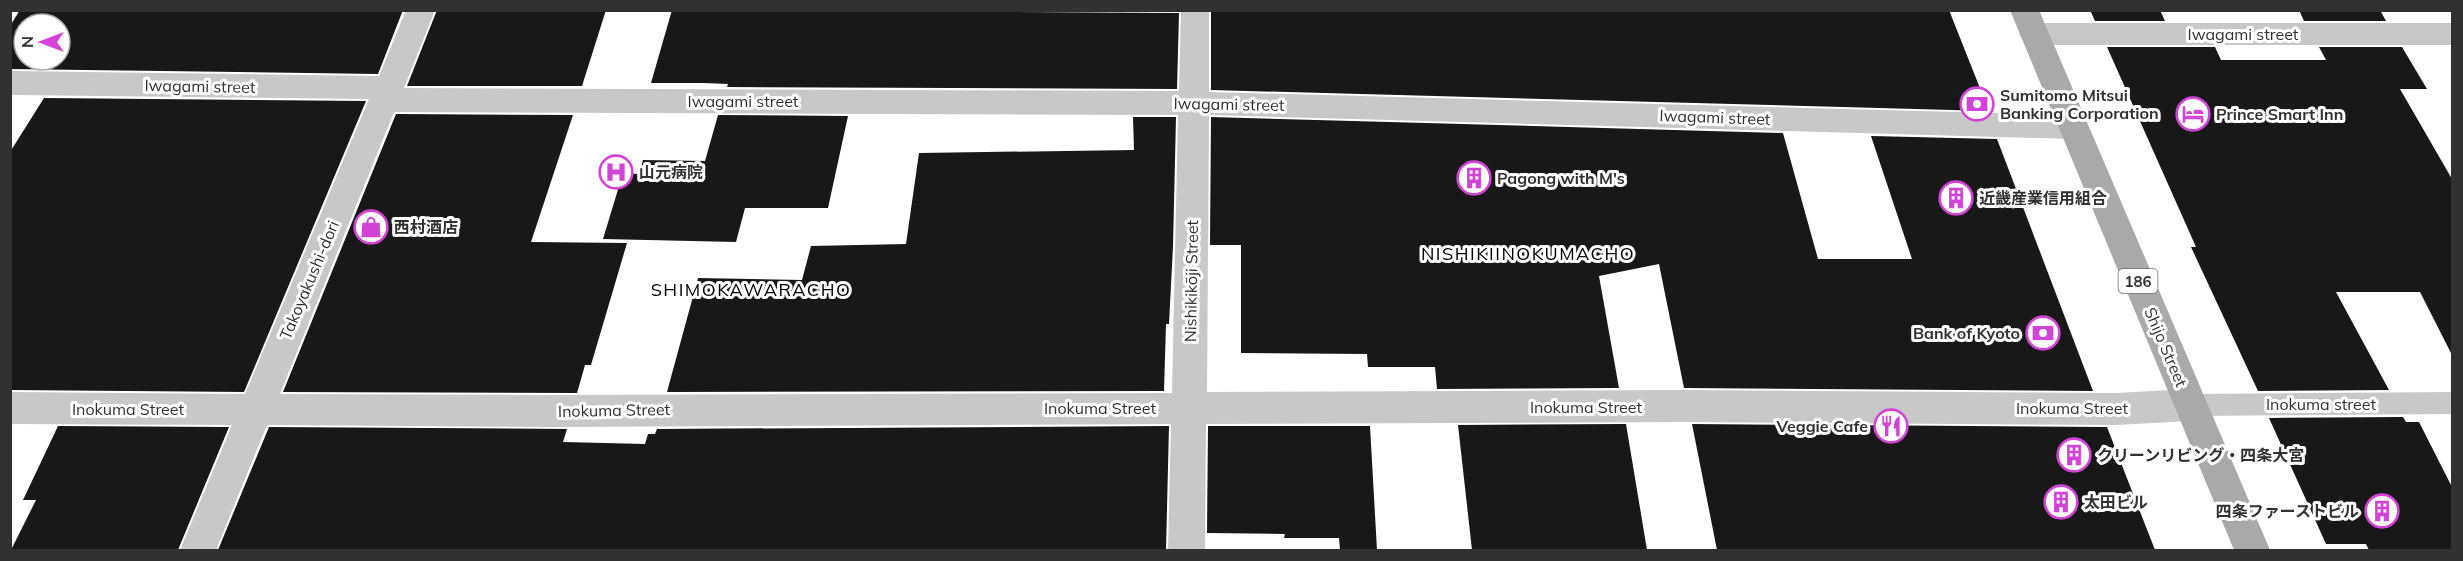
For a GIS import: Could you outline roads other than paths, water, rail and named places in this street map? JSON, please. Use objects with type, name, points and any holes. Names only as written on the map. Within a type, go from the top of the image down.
[{"type":"main road","name":"Shijo Street","points":[[2029,22],[2252,550]]},
{"type":"street","name":"Takoyakushi-dori","points":[[198,550],[421,10]]},
{"type":"street","name":"Nishikikōji Street","points":[[1187,550],[1195,10]]},
{"type":"street","name":"Iwagami street","points":[[2029,22],[2452,34]]},
{"type":"street","name":"Iwagami street","points":[[10,83],[387,94],[1194,103],[2073,127]]},
{"type":"street","name":"Inokuma Street","points":[[10,408],[548,411],[1696,406],[2116,409],[2190,405]]},
{"type":"lane","name":"Inokuma street","points":[[2190,405],[2452,403]]},
{"type":"place","name":"Sumitomo Mitsui Banking Corporation","points":[[1977,104]]},
{"type":"place","name":"Prince Smart Inn","points":[[2193,114]]},
{"type":"place","name":"山元病院","points":[[616,172]]},
{"type":"place","name":"Pagong with M's","points":[[1474,178]]},
{"type":"place","name":"近畿産業信用組合","points":[[1956,198]]},
{"type":"place","name":"西村酒店","points":[[371,227]]},
{"type":"place","name":"Bank of Kyoto","points":[[2043,333]]},
{"type":"place","name":"Veggie Cafe","points":[[1891,426]]},
{"type":"place","name":"クリーンリビング・四条大宮","points":[[2074,455]]},
{"type":"place","name":"太田ビル","points":[[2061,502]]},
{"type":"place","name":"四条ファーストビル","points":[[2382,511]]},
{"type":"district","name":"NISHIKIINOKUMACHO","points":[[1528,253]]},
{"type":"district","name":"SHIMOKAWARACHO","points":[[751,289]]}]
